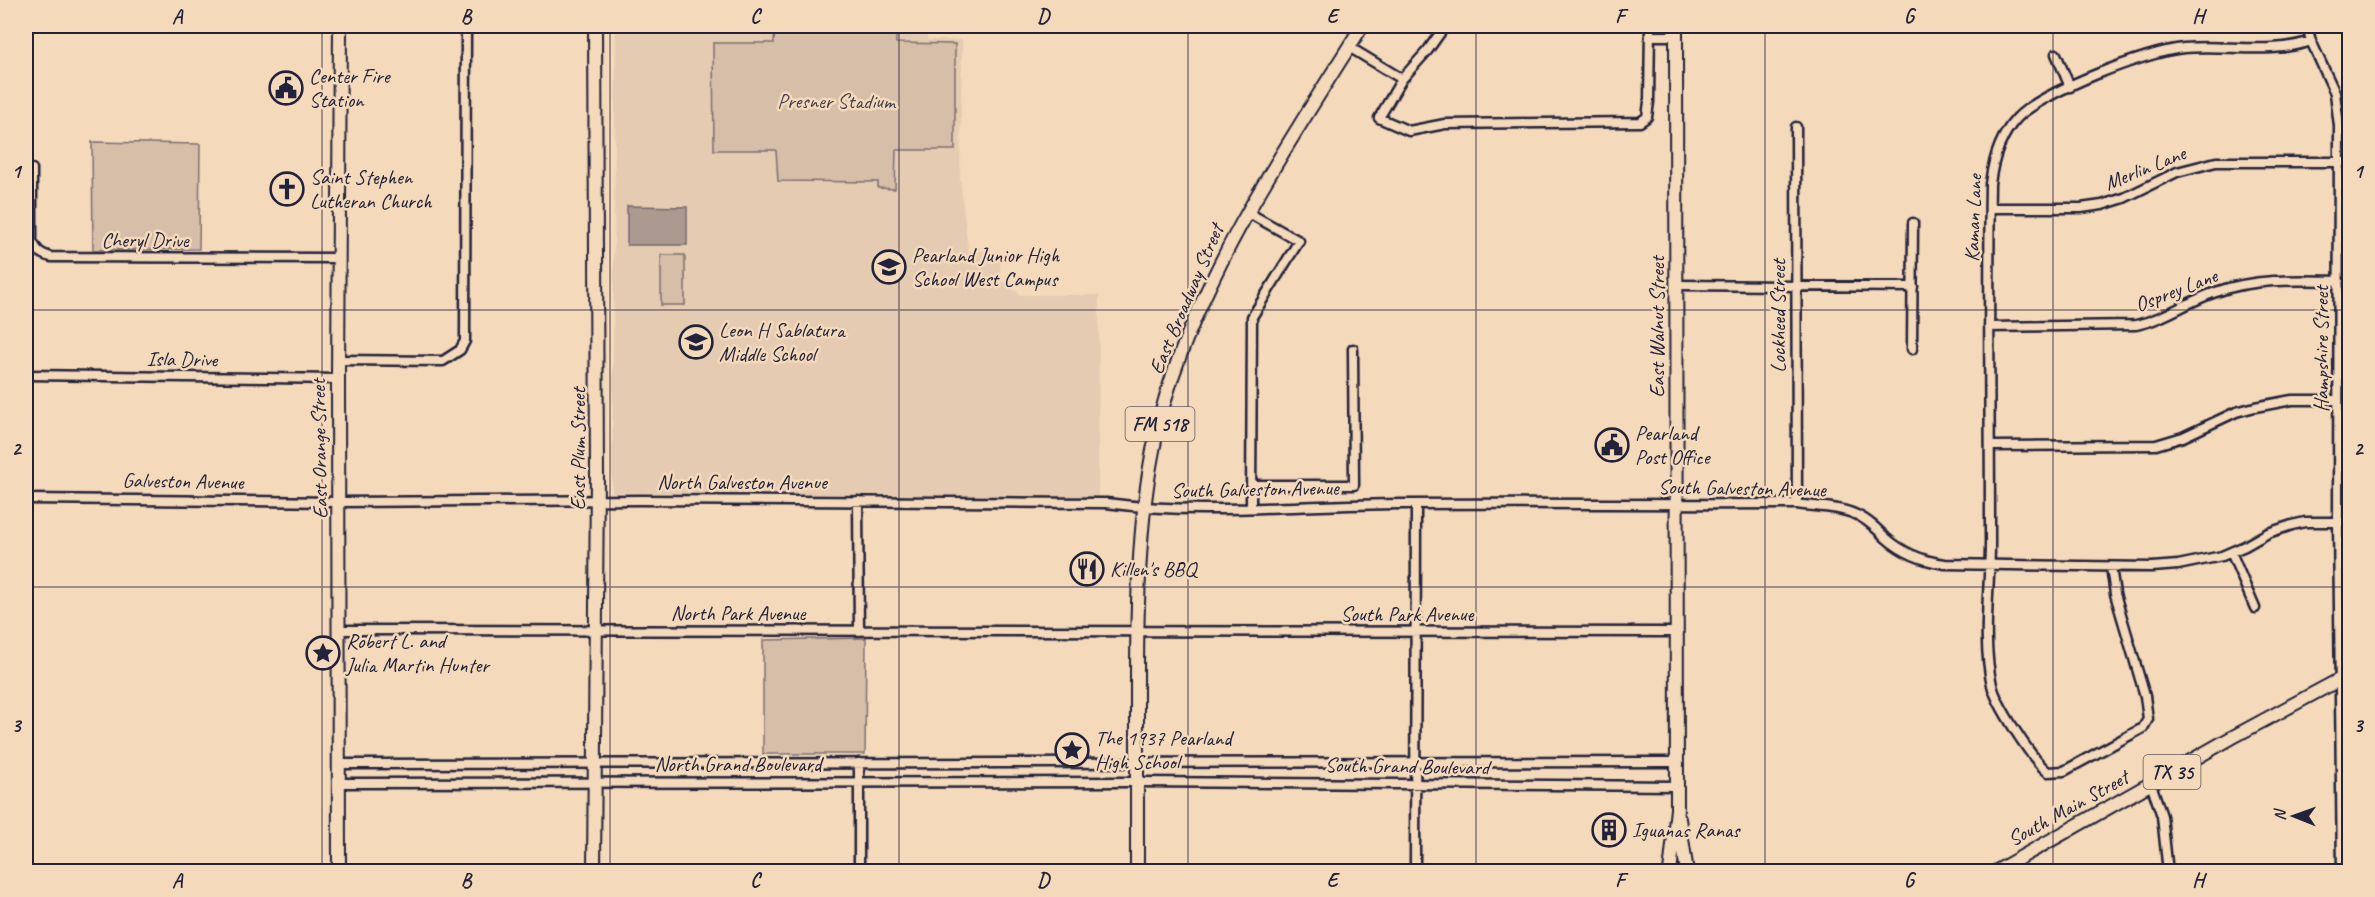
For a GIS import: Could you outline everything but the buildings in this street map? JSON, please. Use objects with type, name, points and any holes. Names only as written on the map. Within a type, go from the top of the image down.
[{"type":"street","name":"East Orange Street","points":[[339,872],[340,26]]},
{"type":"street","points":[[338,360],[442,361],[460,350],[465,341],[466,26]]},
{"type":"street","name":"East Plum Street","points":[[594,872],[597,631],[595,26]]},
{"type":"street","name":"East Broadway Street","points":[[1137,872],[1138,569],[1155,445],[1176,369],[1207,293],[1247,212],[1362,26]]},
{"type":"street","points":[[1445,26],[1428,50],[1402,79],[1379,118],[1409,130],[1445,124],[1640,122],[1647,117],[1649,102],[1650,26]]},
{"type":"street","name":"Hampshire Street","points":[[2307,26],[2311,41],[2335,93],[2339,110],[2338,522],[2344,677],[2342,872]]},
{"type":"street","points":[[1650,36],[1676,31]]},
{"type":"street","name":"East Walnut Street","points":[[1670,872],[1677,809],[1676,31]]},
{"type":"street","name":"Kaman Lane","points":[[2111,567],[2115,594],[2145,696],[2148,719],[2143,728],[2064,771],[2048,772],[2042,768],[1995,695],[1988,652],[1990,184],[1994,159],[2009,127],[2036,102],[2141,58],[2174,49],[2290,47],[2311,41]]},
{"type":"street","points":[[1349,47],[1402,79]]},
{"type":"street","points":[[2056,54],[2070,87]]},
{"type":"street","name":"Lockheed Street","points":[[1796,128],[1797,504]]},
{"type":"street","name":"Merlin Lane","points":[[1990,208],[2102,206],[2177,172],[2216,162],[2349,162]]},
{"type":"street","name":"Cheryl Drive","points":[[32,169],[32,241],[37,251],[43,255],[51,257],[338,258]]},
{"type":"street","points":[[1247,212],[1299,241],[1252,317],[1251,508]]},
{"type":"street","points":[[1912,349],[1913,223]]},
{"type":"street","name":"Osprey Lane","points":[[1989,327],[2136,326],[2158,319],[2216,292],[2249,283],[2276,280],[2339,281]]},
{"type":"street","points":[[1676,285],[1913,286]]},
{"type":"street","points":[[1251,485],[1354,485],[1353,349]]},
{"type":"street","name":"Isla Drive","points":[[26,375],[338,379]]},
{"type":"street","points":[[1990,446],[2156,445],[2183,437],[2236,412],[2255,406],[2292,400],[2338,400]]},
{"type":"street","name":"Galveston Avenue","points":[[26,499],[339,502]]},
{"type":"street","points":[[858,501],[859,631]]},
{"type":"street","name":"North Galveston Avenue","points":[[339,502],[858,501],[1106,503],[1145,508]]},
{"type":"street","points":[[1414,872],[1416,504]]},
{"type":"street","name":"South Galveston Avenue","points":[[1145,508],[1416,504],[1797,504],[1832,507],[1857,514],[1897,547],[1920,559],[1945,564],[2111,567],[2178,565],[2210,559],[2292,525],[2305,522],[2349,522]]},
{"type":"street","points":[[2231,552],[2255,608]]},
{"type":"street","name":"North Park Avenue","points":[[339,630],[1137,631]]},
{"type":"street","name":"South Park Avenue","points":[[1137,631],[1676,632]]},
{"type":"street","name":"South Main Street","points":[[1995,872],[2231,738],[2344,677]]},
{"type":"street","name":"South Grand Boulevard","points":[[1137,763],[1677,762]]},
{"type":"street","points":[[859,763],[859,872]]},
{"type":"street","name":"North Grand Boulevard","points":[[340,764],[1137,763]]},
{"type":"street","name":"North Grand Boulevard","points":[[339,783],[1137,782]]},
{"type":"street","name":"South Grand Boulevard","points":[[1137,782],[1677,786]]},
{"type":"street","points":[[2151,784],[2162,816],[2168,872]]},
{"type":"street","name":"East Walnut Street","points":[[1677,809],[1687,872]]},
{"type":"shaded area","name":"Pearland Junior High School West Campus","points":[[616,26],[927,26],[927,40],[962,40],[960,178],[968,251],[1000,251],[1000,282],[1012,283],[1012,290],[1018,291],[1019,295],[1099,295],[1098,497],[612,492]]},
{"type":"shaded area","points":[[627,206],[687,207],[687,245],[627,245]]},
{"type":"green space","name":"Presner Stadium","points":[[775,26],[896,26],[896,43],[955,44],[955,150],[896,150],[895,189],[878,188],[878,182],[778,181],[776,150],[714,150],[713,43],[774,43]]},
{"type":"green space","points":[[92,142],[200,144],[199,249],[93,250]]},
{"type":"green space","points":[[661,255],[685,255],[685,305],[661,305]]},
{"type":"green space","points":[[866,638],[865,754],[763,754],[763,640]]},
{"type":"place","name":"Center Fire Station","points":[[286,88]]},
{"type":"place","name":"Saint Stephen Lutheran Church","points":[[287,189]]},
{"type":"place","name":"Pearland Junior High School West Campus","points":[[889,267]]},
{"type":"place","name":"Leon H Sablatura Middle School","points":[[696,342]]},
{"type":"place","name":"Pearland Post Office","points":[[1612,445]]},
{"type":"place","name":"Killen's BBQ","points":[[1087,569]]},
{"type":"place","name":"Robert L. and Julia Martin Hunter","points":[[323,653]]},
{"type":"place","name":"The 1937 Pearland High School","points":[[1072,750]]},
{"type":"place","name":"Iguanas Ranas","points":[[1609,830]]}]
